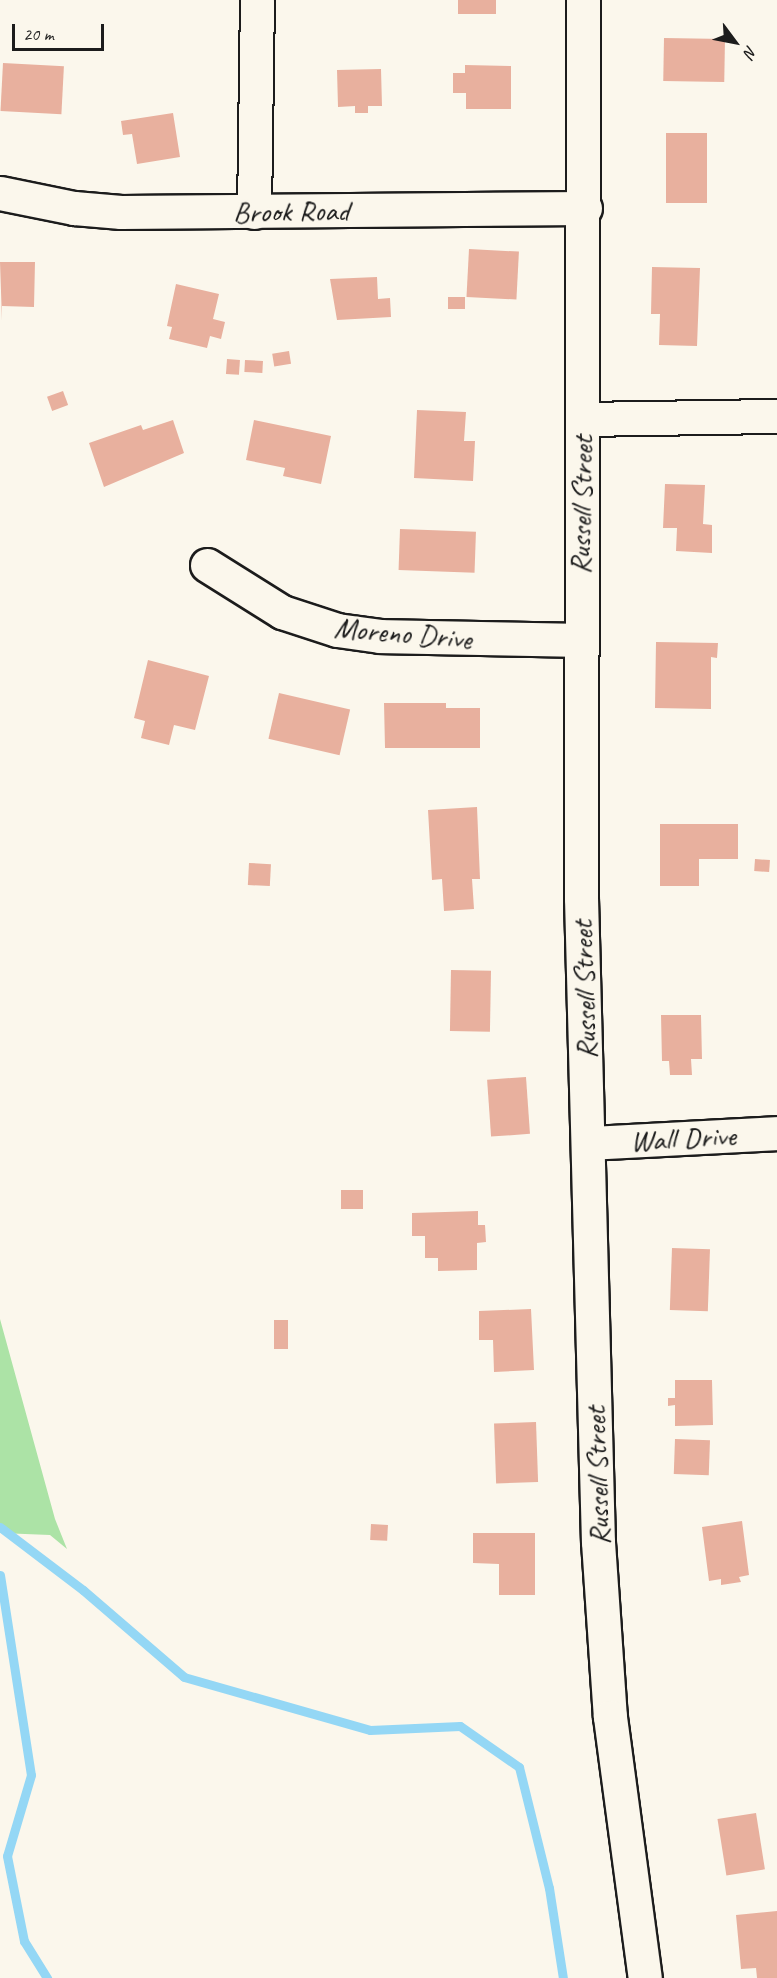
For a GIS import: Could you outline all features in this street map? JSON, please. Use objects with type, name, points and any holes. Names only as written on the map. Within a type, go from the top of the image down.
[{"type":"street","points":[[254,212],[256,0]]},
{"type":"street","name":"Russell Street","points":[[583,0],[585,208],[580,640],[581,898],[604,1652],[616,1771],[645,1978]]},
{"type":"street","name":"Brook Road","points":[[0,193],[96,211],[254,212],[585,208]]},
{"type":"street","points":[[582,419],[777,416]]},
{"type":"street","name":"Moreno Drive","points":[[207,565],[282,612],[337,630],[391,637],[580,640]]},
{"type":"street","name":"Wall Drive","points":[[589,1143],[777,1132]]},
{"type":"green space","points":[[0,1319],[55,1519],[67,1549],[50,1535],[0,1533]]},
{"type":"building","points":[[458,0],[496,0],[496,14],[458,14]]},
{"type":"building","points":[[664,38],[725,39],[724,82],[663,81]]},
{"type":"building","points":[[3,63],[64,66],[61,114],[0,111]]},
{"type":"building","points":[[465,65],[511,66],[511,109],[466,109],[466,93],[453,93],[453,73],[465,73]]},
{"type":"building","points":[[381,69],[382,106],[368,106],[368,113],[355,113],[355,106],[338,107],[337,70]]},
{"type":"building","points":[[173,113],[180,157],[137,164],[132,134],[123,135],[121,121]]},
{"type":"building","points":[[666,133],[707,133],[707,203],[666,203]]},
{"type":"building","points":[[469,249],[519,252],[516,300],[466,297]]},
{"type":"building","points":[[0,262],[35,262],[34,307],[2,306],[2,321]]},
{"type":"building","points":[[652,267],[700,268],[697,346],[659,345],[660,314],[651,314]]},
{"type":"building","points":[[377,277],[378,299],[390,298],[391,317],[337,320],[330,279]]},
{"type":"building","points":[[176,284],[219,294],[213,319],[225,322],[221,339],[210,336],[207,348],[169,339],[172,327],[167,326]]},
{"type":"building","points":[[448,297],[465,297],[465,309],[448,309]]},
{"type":"building","points":[[289,351],[291,364],[274,366],[272,354]]},
{"type":"building","points":[[227,359],[240,360],[239,375],[226,374]]},
{"type":"building","points":[[245,360],[263,361],[262,373],[244,372]]},
{"type":"building","points":[[63,391],[68,405],[52,411],[47,397]]},
{"type":"building","points":[[417,410],[466,412],[464,441],[475,441],[473,481],[414,478]]},
{"type":"building","points":[[173,420],[184,453],[104,487],[89,443],[141,425],[143,430]]},
{"type":"building","points":[[254,420],[331,436],[321,484],[283,476],[285,468],[246,460]]},
{"type":"building","points":[[665,484],[705,485],[703,524],[712,525],[712,553],[676,551],[677,528],[663,528]]},
{"type":"building","points":[[400,529],[476,532],[475,573],[399,570]]},
{"type":"building","points":[[656,642],[718,643],[717,658],[711,657],[711,709],[655,708]]},
{"type":"building","points":[[148,660],[209,676],[195,730],[174,725],[169,745],[141,738],[145,721],[134,718]]},
{"type":"building","points":[[279,693],[350,709],[340,755],[268,739]]},
{"type":"building","points":[[384,703],[446,703],[446,708],[480,708],[480,748],[385,748]]},
{"type":"building","points":[[477,807],[480,879],[472,879],[474,909],[444,911],[442,879],[432,880],[428,810]]},
{"type":"building","points":[[660,824],[738,824],[738,859],[699,859],[699,886],[660,886]]},
{"type":"building","points":[[755,859],[770,860],[769,872],[754,871]]},
{"type":"building","points":[[249,863],[271,864],[270,886],[248,885]]},
{"type":"building","points":[[451,970],[491,971],[490,1032],[450,1031]]},
{"type":"building","points":[[661,1015],[701,1015],[702,1059],[691,1059],[692,1075],[670,1075],[669,1061],[662,1061]]},
{"type":"building","points":[[526,1077],[530,1134],[491,1137],[487,1080]]},
{"type":"building","points":[[341,1190],[363,1190],[363,1209],[341,1209]]},
{"type":"building","points":[[478,1211],[478,1225],[485,1225],[486,1242],[477,1243],[477,1270],[438,1271],[438,1258],[425,1258],[425,1236],[412,1236],[412,1213]]},
{"type":"building","points":[[672,1248],[710,1249],[708,1311],[670,1310]]},
{"type":"building","points":[[531,1309],[534,1370],[494,1372],[493,1340],[479,1340],[479,1311]]},
{"type":"building","points":[[274,1320],[288,1320],[288,1349],[274,1349]]},
{"type":"building","points":[[675,1380],[712,1380],[713,1425],[675,1426],[675,1405],[668,1406],[668,1398],[675,1398]]},
{"type":"building","points":[[536,1422],[538,1482],[496,1483],[494,1423]]},
{"type":"building","points":[[675,1439],[710,1440],[709,1475],[674,1474]]},
{"type":"building","points":[[742,1521],[749,1575],[739,1577],[741,1582],[721,1585],[721,1579],[709,1581],[702,1527]]},
{"type":"building","points":[[371,1524],[388,1525],[387,1541],[370,1540]]},
{"type":"building","points":[[473,1533],[535,1533],[535,1595],[499,1595],[499,1564],[473,1563]]},
{"type":"building","points":[[756,1813],[765,1869],[726,1875],[717,1819]]},
{"type":"building","points":[[777,1911],[777,1978],[757,1978],[756,1968],[741,1969],[736,1915]]},
{"type":"waterway","points":[[0,1527],[83,1590],[184,1677],[370,1730],[460,1726],[519,1767],[549,1888],[563,1978]]},
{"type":"waterway","points":[[0,1575],[31,1775],[7,1856],[24,1941],[47,1978]]}]
